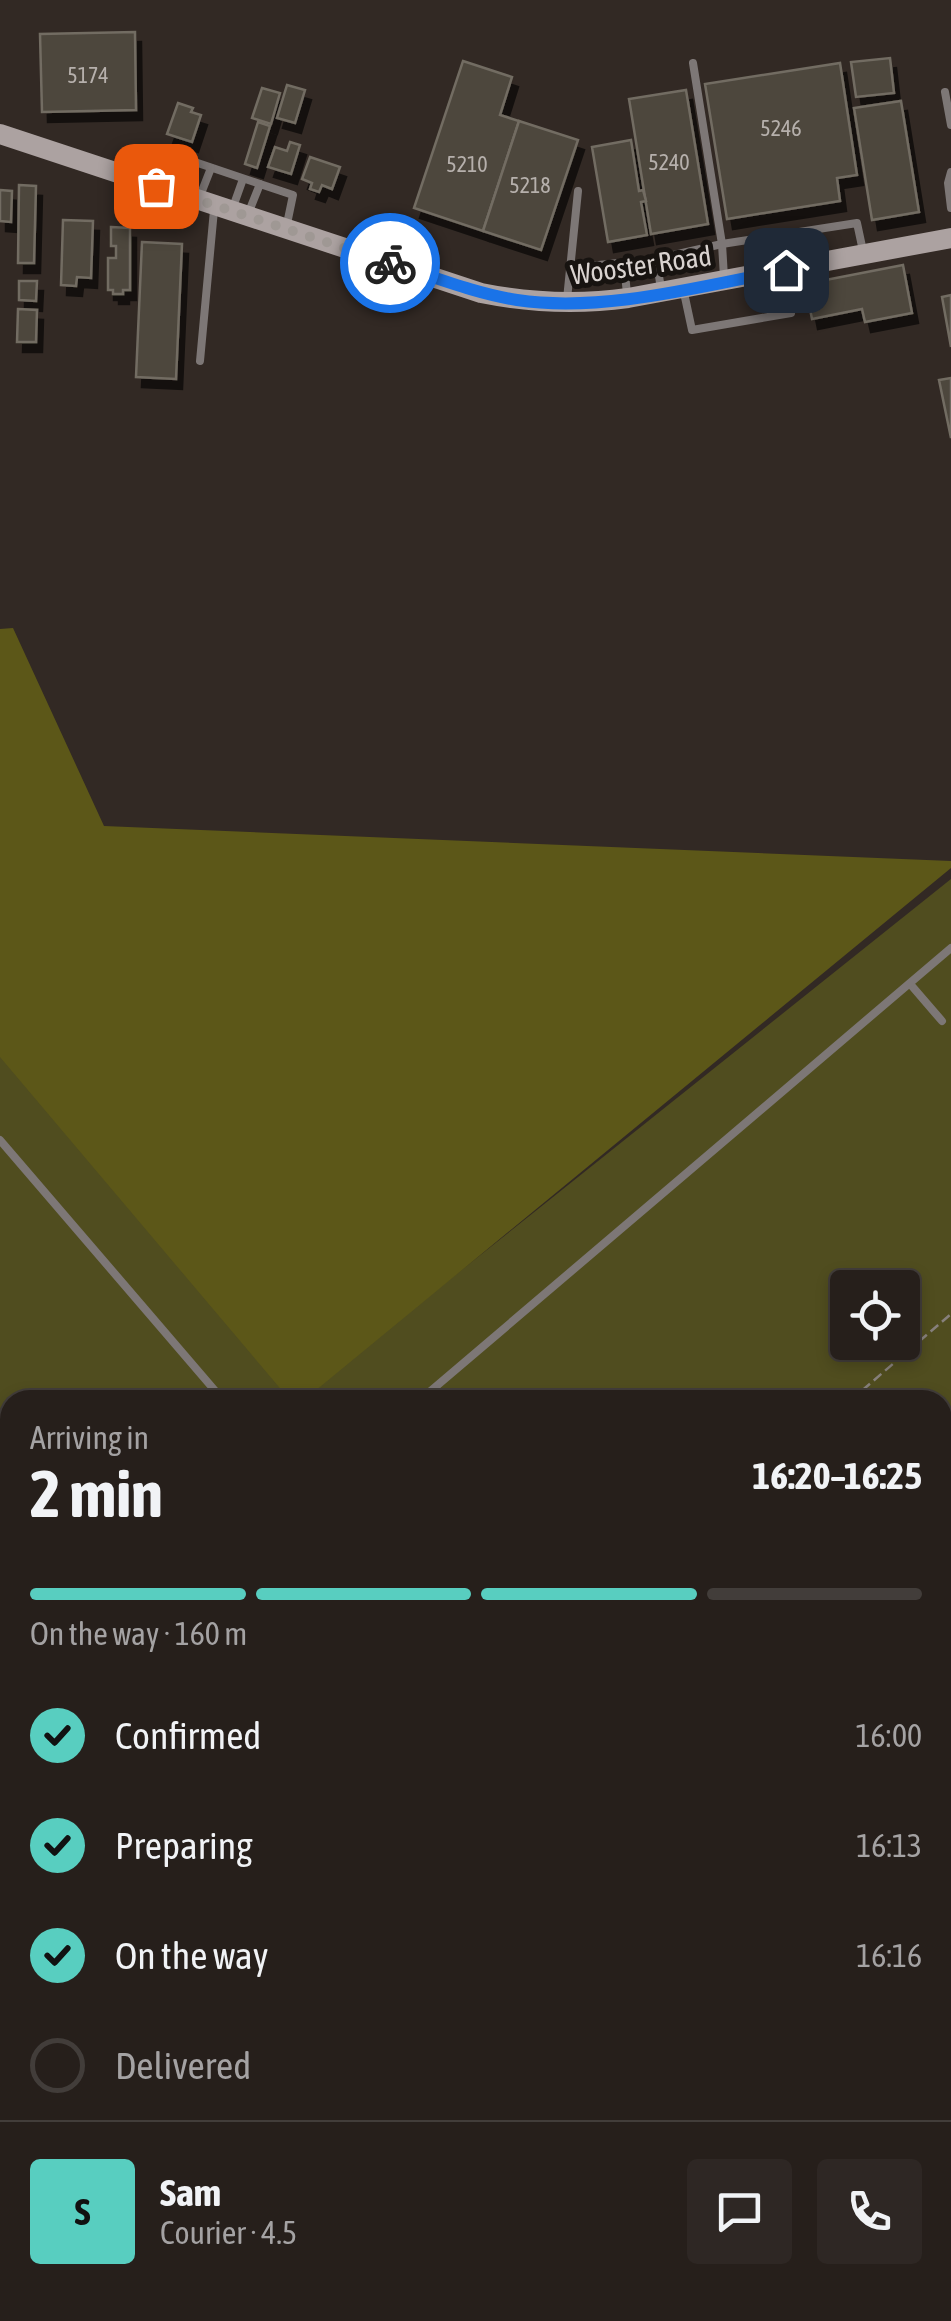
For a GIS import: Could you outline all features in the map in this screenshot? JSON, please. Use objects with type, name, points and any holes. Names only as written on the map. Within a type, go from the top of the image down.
[{"type":"street","name":"Wooster Road","points":[[0,134],[481,292],[519,300],[566,303],[628,298],[951,238]]},
{"type":"lane","points":[[693,62],[722,244],[724,281]]},
{"type":"lane","points":[[945,92],[951,125]]},
{"type":"lane","points":[[156,186],[166,161],[178,156],[292,194],[286,229]]},
{"type":"lane","points":[[200,361],[223,208],[211,168]]},
{"type":"lane","points":[[951,172],[951,208]]},
{"type":"lane","points":[[223,208],[244,179]]},
{"type":"lane","points":[[223,208],[260,184]]},
{"type":"lane","points":[[566,303],[578,191]]},
{"type":"lane","points":[[570,268],[656,259],[722,244],[857,223],[864,255]]},
{"type":"lane","points":[[656,259],[692,330],[791,313],[786,270]]},
{"type":"lane","points":[[624,264],[628,298]]},
{"type":"lane","points":[[432,1390],[951,948]]},
{"type":"lane","points":[[911,985],[942,1021]]},
{"type":"lane","points":[[0,1140],[213,1390]]},
{"type":"path","points":[[864,1390],[951,1314]]},
{"type":"shaded area","points":[[13,628],[104,826],[951,861],[951,868],[316,1390],[282,1390],[0,1057],[0,629]]},
{"type":"shaded area","points":[[951,879],[951,1390],[0,1390],[0,1033],[314,1388]]},
{"type":"building","points":[[135,32],[136,110],[42,112],[40,34]]},
{"type":"building","points":[[890,58],[894,93],[856,97],[851,62]]},
{"type":"building","points":[[463,61],[512,77],[500,115],[519,121],[483,231],[414,208]]},
{"type":"building","points":[[840,63],[857,175],[837,178],[840,201],[727,219],[705,84]]},
{"type":"building","points":[[287,85],[305,90],[295,123],[277,118]]},
{"type":"building","points":[[262,88],[280,93],[271,124],[252,118]]},
{"type":"building","points":[[686,90],[708,224],[651,234],[629,99]]},
{"type":"building","points":[[901,101],[919,212],[872,220],[854,108]]},
{"type":"building","points":[[178,103],[201,115],[192,142],[167,134]]},
{"type":"building","points":[[519,121],[578,140],[541,250],[483,231]]},
{"type":"building","points":[[258,122],[270,126],[257,168],[245,164]]},
{"type":"building","points":[[631,140],[639,191],[643,190],[646,201],[641,202],[647,235],[608,242],[592,147]]},
{"type":"building","points":[[290,142],[300,145],[291,174],[268,167],[275,147],[287,151]]},
{"type":"building","points":[[310,157],[340,167],[332,189],[322,185],[319,192],[310,189],[312,183],[302,179]]},
{"type":"building","points":[[19,185],[36,186],[34,263],[18,263]]},
{"type":"building","points":[[0,190],[12,191],[11,222],[0,221]]},
{"type":"building","points":[[63,220],[93,221],[91,278],[77,277],[76,286],[61,285]]},
{"type":"building","points":[[111,227],[130,228],[130,290],[123,290],[123,294],[108,290],[108,258],[116,258],[116,246],[111,246]]},
{"type":"building","points":[[142,242],[182,244],[176,379],[136,377]]},
{"type":"building","points":[[903,265],[912,313],[865,322],[862,309],[812,319],[805,284]]},
{"type":"building","points":[[19,281],[37,281],[36,301],[19,300]]},
{"type":"building","points":[[951,295],[951,347],[942,297]]},
{"type":"building","points":[[18,309],[37,310],[36,342],[17,342]]},
{"type":"building","points":[[951,378],[951,438],[939,380]]},
{"type":"way so far","points":[[156,186],[390,263]]},
{"type":"route","points":[[390,263],[481,292],[558,304],[628,298],[786,270]]}]
